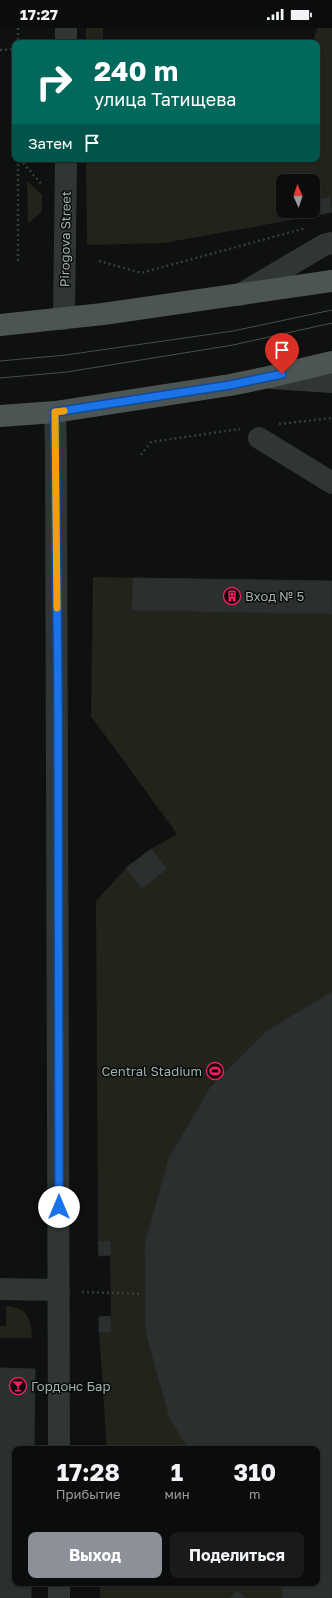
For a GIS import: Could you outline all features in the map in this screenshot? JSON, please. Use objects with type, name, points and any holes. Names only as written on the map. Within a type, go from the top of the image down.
[{"type":"main road","points":[[0,325],[64,319],[237,296],[332,281]]},
{"type":"main road","points":[[0,416],[55,412],[269,378],[332,362]]},
{"type":"street","points":[[66,28],[66,40]]},
{"type":"street","name":"Pirogova Street","points":[[64,319],[66,162]]},
{"type":"street","points":[[237,296],[324,245],[332,243]]},
{"type":"street","points":[[269,378],[324,382],[332,396]]},
{"type":"street","points":[[55,412],[58,752],[59,1446]]},
{"type":"street","points":[[258,430],[332,483]]},
{"type":"street","points":[[0,1289],[59,1290]]},
{"type":"street","points":[[59,1586],[59,1598]]},
{"type":"path","points":[[18,28],[18,40]]},
{"type":"path","points":[[0,50],[12,49]]},
{"type":"path","points":[[18,264],[19,162]]},
{"type":"path","points":[[22,162],[44,187]]},
{"type":"path","points":[[99,261],[141,273],[310,227]]},
{"type":"path","points":[[141,455],[151,442],[258,430],[332,418]]},
{"type":"path","points":[[82,1292],[142,1294]]},
{"type":"shaded area","points":[[86,28],[103,28],[103,40],[86,40]]},
{"type":"shaded area","points":[[317,28],[332,28],[332,204],[330,197],[320,199],[320,174],[276,174],[276,218],[302,218],[164,243],[87,245],[86,162],[320,162],[320,40],[314,40]]},
{"type":"shaded area","points":[[27,181],[42,195],[42,212],[28,223]]},
{"type":"shaded area","name":"Central Stadium","points":[[93,577],[332,581],[332,1598],[100,1598],[100,1586],[320,1586],[320,1446],[107,1446],[99,1332],[111,1331],[110,1242],[98,1242],[96,901],[126,868],[151,849],[177,834],[91,716]]},
{"type":"shaded area","points":[[6,1306],[20,1309],[24,1312],[31,1325],[32,1338],[0,1338],[0,1326],[6,1326]]},
{"type":"building","points":[[330,197],[332,212],[320,214],[320,199]]},
{"type":"building","name":"Вход № 5","points":[[133,578],[332,581],[332,614],[132,610]]},
{"type":"building","points":[[151,849],[167,869],[142,888],[126,868]]},
{"type":"building","points":[[332,992],[332,1598],[282,1598],[283,1586],[320,1586],[320,1446],[187,1446],[170,1419],[146,1333],[145,1244],[169,1158],[210,1088],[267,1031]]},
{"type":"building","points":[[110,1241],[111,1255],[99,1256],[98,1242]]},
{"type":"building","points":[[110,1316],[111,1332],[99,1332],[99,1317]]},
{"type":"building","points":[[0,1368],[35,1369],[34,1446],[12,1446],[12,1586],[31,1586],[31,1598],[0,1598]]},
{"type":"building","points":[[237,1590],[246,1598],[230,1598]]},
{"type":"tram line","points":[[0,361],[66,355],[233,331],[332,310]]},
{"type":"tram line","points":[[0,378],[67,372],[233,345],[332,323]]},
{"type":"slow traffic","points":[[57,608],[55,412],[64,411]]},
{"type":"place","name":"Вход № 5","points":[[232,596]]},
{"type":"place","name":"Central Stadium","points":[[215,1071]]},
{"type":"place","name":"Гордонc Бар","points":[[18,1386]]},
{"type":"route","points":[[59,1207],[58,699],[55,412],[230,385],[269,378],[282,374]]}]
